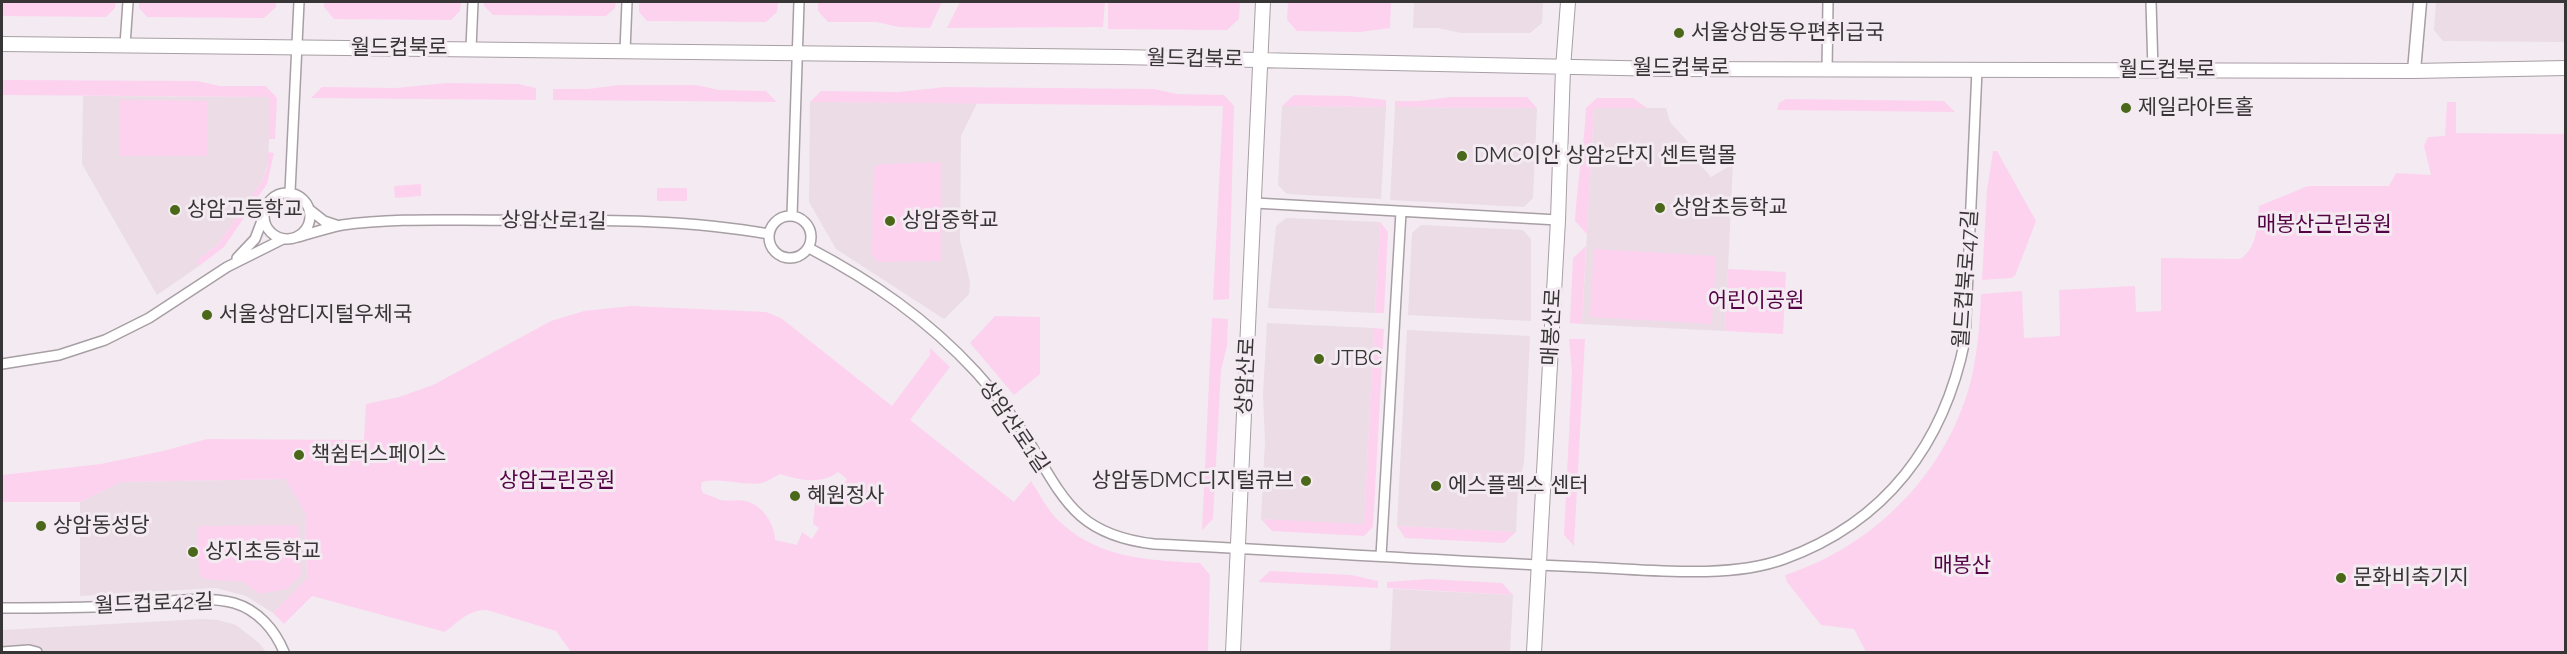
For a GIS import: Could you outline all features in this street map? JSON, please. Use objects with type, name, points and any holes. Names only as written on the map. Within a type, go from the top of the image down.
[{"type":"main road","name":"상암산로","points":[[1233,652],[1263,2]]},
{"type":"main road","name":"매봉산로","points":[[1534,652],[1568,2]]},
{"type":"main road","name":"월드컵북로","points":[[2,44],[471,48],[1402,62],[1563,68],[2414,71],[2565,68]]},
{"type":"street","points":[[125,45],[128,2]]},
{"type":"street","points":[[290,192],[299,2]]},
{"type":"street","points":[[471,48],[473,2]]},
{"type":"street","points":[[625,51],[627,2]]},
{"type":"street","points":[[792,216],[799,2]]},
{"type":"street","points":[[1827,70],[1828,2]]},
{"type":"street","points":[[2151,2],[2153,70]]},
{"type":"street","points":[[2414,71],[2420,2]]},
{"type":"street","name":"월드컵북로47길","points":[[1539,565],[1672,570],[1751,567],[1781,560],[1839,534],[1863,516],[1902,479],[1935,432],[1959,373],[1965,340],[1977,70]]},
{"type":"street","points":[[2,364],[59,355],[105,340],[150,318],[227,267],[283,239],[298,237],[306,231],[310,223],[310,210],[307,202],[299,195],[290,192],[277,195],[270,200],[255,239],[227,267]]},
{"type":"street","points":[[1255,203],[1558,220]]},
{"type":"street","points":[[310,210],[324,221],[339,226]]},
{"type":"street","points":[[1381,556],[1401,212]]},
{"type":"street","points":[[264,216],[270,232],[283,239]]},
{"type":"street","points":[[792,216],[799,217],[809,227],[812,234],[809,248],[798,257],[783,258],[772,249],[769,234],[777,220],[792,216]]},
{"type":"street","name":"상암산로1길","points":[[298,237],[339,226],[403,221],[575,220],[692,224],[769,234]]},
{"type":"street","name":"상암산로1길","points":[[809,248],[875,285],[910,310],[959,355],[1001,402],[1065,501],[1088,523],[1116,537],[1134,542],[1238,548]]},
{"type":"street","points":[[1238,548],[1539,565]]},
{"type":"street","name":"월드컵로42길","points":[[2,608],[71,608],[219,600],[246,608],[256,614],[272,630],[284,652]]},
{"type":"street","points":[[2,652],[29,650],[37,652]]},
{"type":"shaded area","points":[[1414,2],[1543,2],[1542,23],[1530,33],[1461,33],[1438,28],[1413,28]]},
{"type":"shaded area","points":[[2436,2],[2565,2],[2565,42],[2443,41],[2434,30]]},
{"type":"shaded area","name":"상암고등학교","points":[[83,96],[271,97],[268,163],[262,181],[218,244],[196,261],[199,266],[157,295],[82,164]]},
{"type":"shaded area","name":"상암중학교","points":[[810,102],[977,103],[961,136],[960,240],[970,282],[969,294],[944,319],[836,249],[809,202]]},
{"type":"shaded area","points":[[1282,106],[1386,107],[1381,199],[1287,194],[1278,185]]},
{"type":"shaded area","points":[[1395,107],[1537,108],[1533,198],[1524,207],[1390,200]]},
{"type":"shaded area","name":"상암초등학교","points":[[1594,108],[1666,108],[1670,122],[1690,144],[1698,162],[1711,177],[1733,164],[1725,331],[1582,324]]},
{"type":"shaded area","points":[[1286,218],[1380,222],[1375,313],[1268,308],[1276,226]]},
{"type":"shaded area","points":[[1421,225],[1523,230],[1531,239],[1531,321],[1408,315],[1412,233]]},
{"type":"shaded area","points":[[1267,323],[1374,328],[1364,525],[1261,519]]},
{"type":"shaded area","points":[[1407,330],[1530,336],[1524,463],[1518,486],[1516,532],[1397,526]]},
{"type":"shaded area","name":"상지초등학교","points":[[285,479],[305,513],[307,579],[273,613],[246,596],[216,588],[80,596],[80,502],[121,482]]},
{"type":"shaded area","points":[[1393,589],[1513,595],[1510,652],[1390,652]]},
{"type":"shaded area","points":[[202,619],[236,625],[259,643],[266,652],[2,652],[2,630]]},
{"type":"green space","points":[[2,2],[116,2],[115,8],[106,17],[2,16]]},
{"type":"green space","points":[[139,2],[276,2],[276,7],[264,18],[147,17],[139,8]]},
{"type":"green space","points":[[324,2],[461,2],[460,11],[451,20],[334,19],[324,7]]},
{"type":"green space","points":[[484,2],[616,2],[615,8],[606,16],[493,15],[484,6]]},
{"type":"green space","points":[[639,2],[778,2],[777,12],[766,22],[647,21],[639,12]]},
{"type":"green space","points":[[818,2],[942,2],[930,28],[899,27],[876,22],[828,22],[818,11]]},
{"type":"green space","points":[[960,2],[1105,2],[1103,27],[947,28]]},
{"type":"green space","points":[[1108,2],[1240,2],[1239,19],[1227,30],[1108,29]]},
{"type":"green space","points":[[1288,2],[1391,2],[1390,28],[1360,32],[1297,31],[1287,20]]},
{"type":"green space","points":[[2,80],[197,81],[220,86],[266,86],[277,98],[275,139],[269,139],[270,97],[2,95]]},
{"type":"green space","points":[[447,83],[518,84],[536,88],[536,100],[311,98],[322,87],[396,88]]},
{"type":"green space","points":[[619,85],[696,85],[719,90],[766,91],[777,102],[553,100],[553,89],[588,89]]},
{"type":"green space","points":[[945,87],[1154,89],[1177,94],[1224,95],[1234,106],[1229,299],[1213,300],[1223,106],[810,102],[821,91],[899,92]]},
{"type":"green space","points":[[1294,95],[1349,96],[1386,100],[1386,107],[1282,106]]},
{"type":"green space","points":[[1450,97],[1527,97],[1537,108],[1395,107],[1395,101]]},
{"type":"green space","points":[[1597,98],[1633,98],[1647,108],[1594,108],[1587,234],[1575,221],[1576,207],[1586,108]]},
{"type":"green space","points":[[1786,99],[1944,101],[1955,112],[1777,110],[1779,103]]},
{"type":"green space","points":[[119,100],[208,101],[208,156],[119,156]]},
{"type":"green space","points":[[2447,102],[2456,102],[2456,133],[2565,134],[2565,652],[1866,652],[1854,629],[1821,625],[1787,582],[1785,575],[1818,562],[1850,545],[1878,524],[1927,472],[1946,442],[1961,410],[1972,376],[1981,294],[2022,291],[2024,338],[2060,336],[2059,290],[2135,286],[2136,312],[2161,311],[2161,258],[2240,259],[2250,249],[2253,242],[2259,206],[2308,186],[2389,186],[2396,173],[2431,175],[2424,146],[2428,137],[2445,136]]},
{"type":"green space","points":[[1993,151],[1997,151],[2036,221],[2015,276],[1982,280],[1987,190]]},
{"type":"green space","points":[[268,152],[274,153],[267,184],[224,247],[199,266],[196,261],[218,244],[262,181],[267,168]]},
{"type":"green space","points":[[942,162],[942,261],[878,262],[872,256],[873,168],[880,164]]},
{"type":"green space","points":[[421,184],[421,196],[395,198],[394,186]]},
{"type":"green space","points":[[657,188],[687,188],[687,201],[657,201]]},
{"type":"green space","points":[[1380,222],[1388,232],[1384,313],[1375,313]]},
{"type":"green space","points":[[1586,246],[1582,324],[1570,323],[1573,258]]},
{"type":"green space","points":[[1594,249],[1716,256],[1712,324],[1590,317]]},
{"type":"green space","name":"어린이공원","points":[[1728,269],[1786,272],[1783,334],[1725,331]]},
{"type":"green space","name":"상암근린공원","points":[[631,306],[766,312],[781,318],[892,406],[930,355],[930,348],[950,367],[910,420],[1014,502],[1031,481],[1057,519],[1072,532],[1089,542],[1124,555],[1200,563],[1210,575],[1208,652],[571,652],[556,631],[487,610],[469,614],[445,632],[312,596],[284,624],[273,613],[307,578],[305,513],[285,479],[121,482],[80,502],[2,502],[2,475],[101,464],[207,439],[364,440],[366,404],[399,397],[433,385],[551,321],[584,311]],"holes":[[[838,472],[847,479],[836,494],[815,503],[813,524],[819,528],[812,539],[802,532],[797,545],[775,540],[770,521],[757,506],[742,500],[721,500],[703,493],[701,488],[702,482],[717,480],[762,483],[780,474],[817,480],[825,479]]]},
{"type":"green space","points":[[995,316],[1040,317],[1040,374],[1014,395],[970,343]]},
{"type":"green space","points":[[1212,318],[1228,319],[1227,346],[1221,370],[1213,519],[1202,530]]},
{"type":"green space","points":[[1374,328],[1384,329],[1373,527],[1364,536],[1272,531],[1261,519],[1364,524]]},
{"type":"green space","points":[[1569,339],[1585,339],[1574,546],[1564,535],[1572,372]]},
{"type":"green space","points":[[298,525],[301,575],[287,589],[259,594],[243,582],[204,579],[199,574],[197,530],[200,526]]},
{"type":"green space","points":[[1397,526],[1516,532],[1504,543],[1405,538]]},
{"type":"green space","points":[[1270,571],[1351,575],[1378,581],[1378,588],[1258,582]]},
{"type":"green space","points":[[1429,579],[1502,583],[1513,595],[1387,588],[1387,582]]},
{"type":"place","name":"서울상암동우편취급국","points":[[1679,33]]},
{"type":"place","name":"제일라아트홀","points":[[2126,108]]},
{"type":"place","name":"DMC이안 상암2단지 센트럴몰","points":[[1462,156]]},
{"type":"place","name":"상암초등학교","points":[[1660,208]]},
{"type":"place","name":"상암고등학교","points":[[175,210]]},
{"type":"place","name":"상암중학교","points":[[890,221]]},
{"type":"place","name":"서울상암디지털우체국","points":[[207,315]]},
{"type":"place","name":"JTBC","points":[[1319,359]]},
{"type":"place","name":"책쉼터스페이스","points":[[299,455]]},
{"type":"place","name":"상암동DMC디지털큐브","points":[[1306,481]]},
{"type":"place","name":"에스플렉스 센터","points":[[1436,486]]},
{"type":"place","name":"혜원정사","points":[[795,496]]},
{"type":"place","name":"상암동성당","points":[[41,526]]},
{"type":"place","name":"상지초등학교","points":[[193,552]]},
{"type":"place","name":"문화비축기지","points":[[2341,578]]},
{"type":"park label","name":"매봉산근린공원","points":[[2324,225]]},
{"type":"park label","name":"매봉산","points":[[1962,566]]}]
